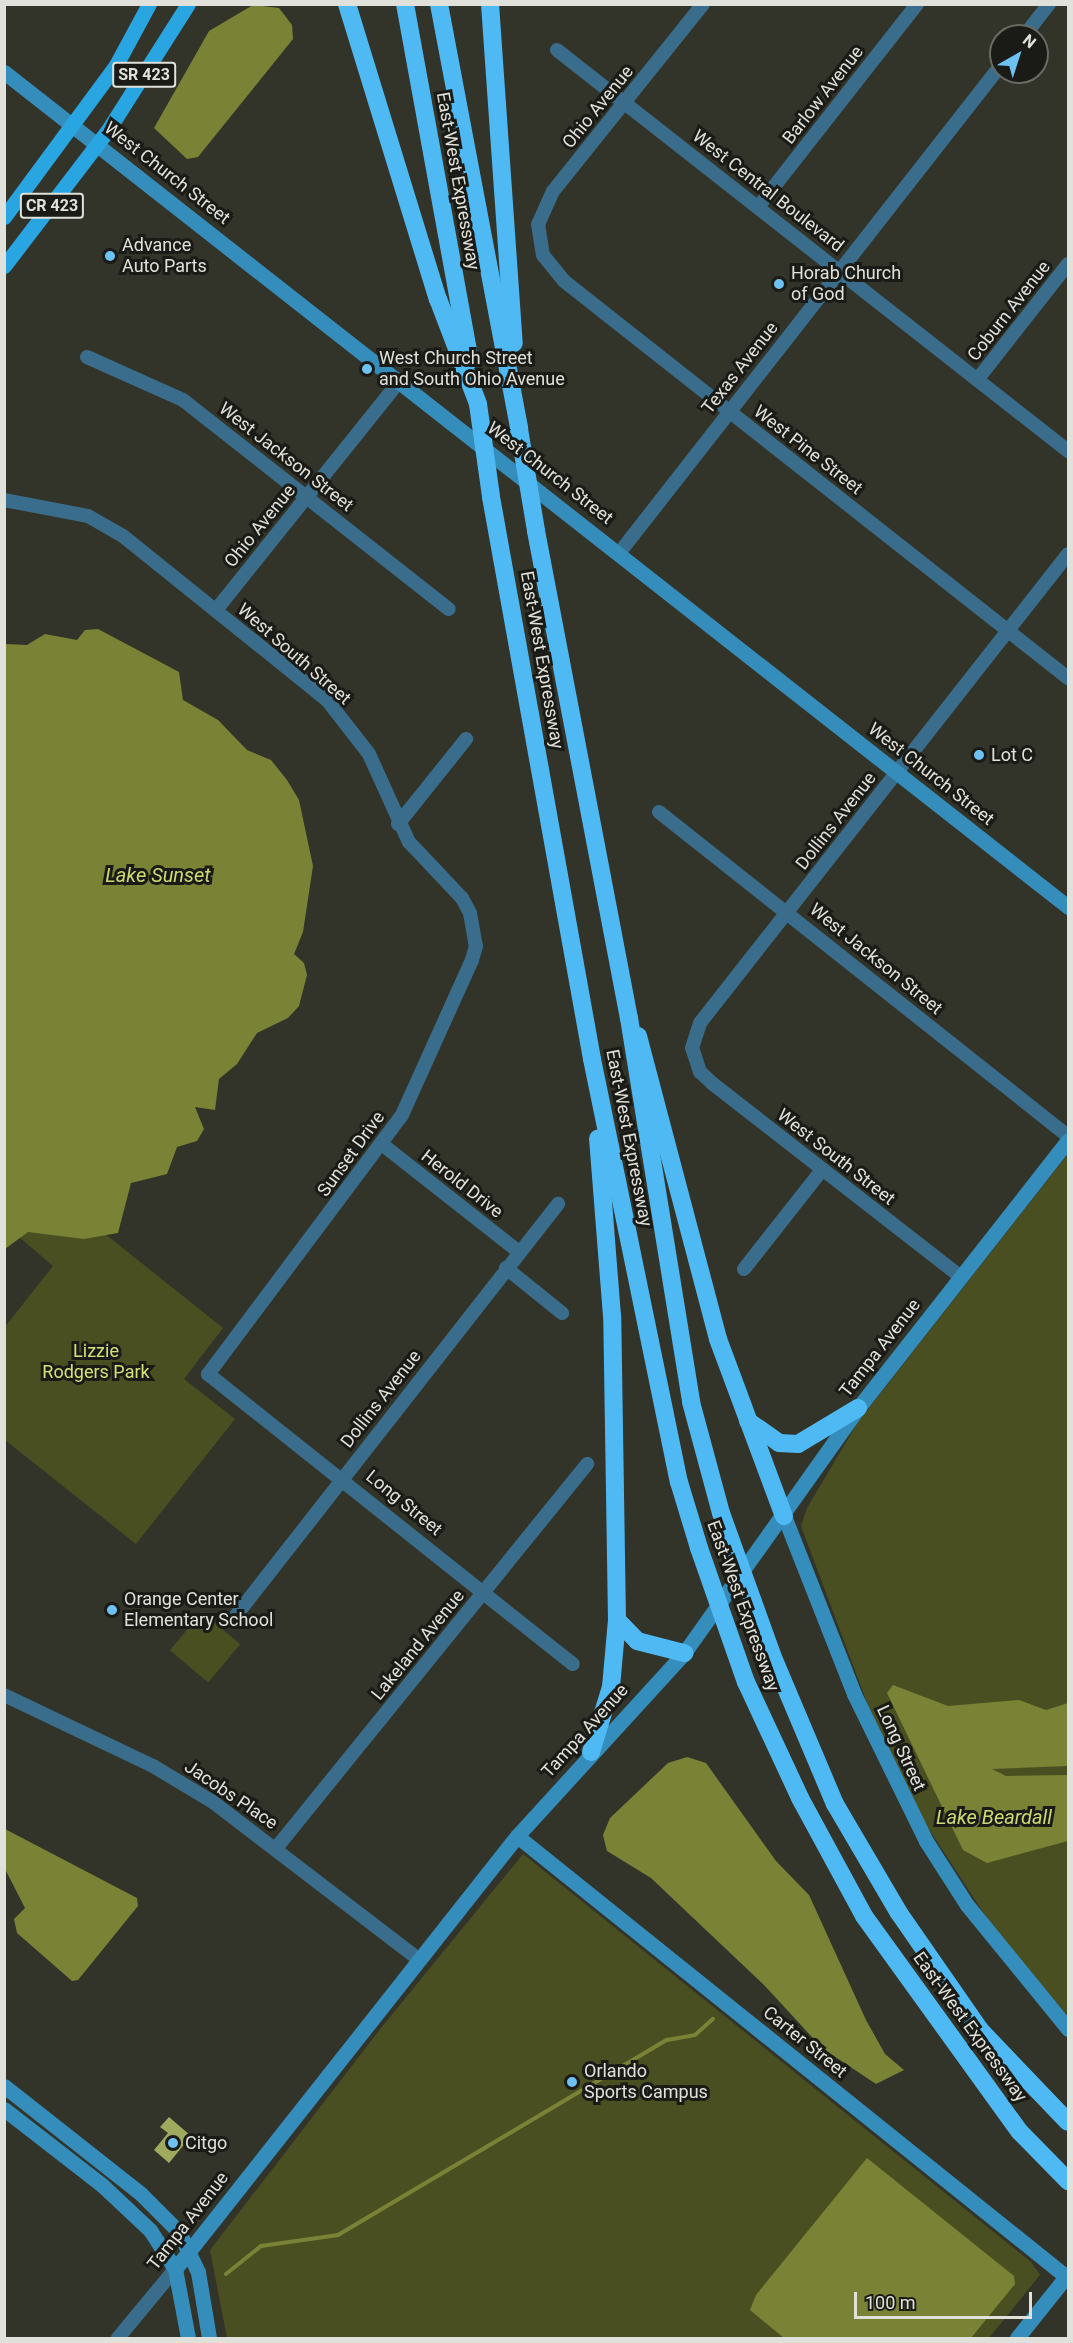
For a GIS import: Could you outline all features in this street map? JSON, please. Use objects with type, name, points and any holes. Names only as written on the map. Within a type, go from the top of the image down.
[{"type":"highway","points":[[347,4],[438,299],[478,404]]},
{"type":"highway","name":"East-West Expressway","points":[[405,4],[478,404],[491,497],[592,1059],[676,1470],[699,1548],[746,1682],[800,1798],[864,1916],[1013,2123],[1066,2179]]},
{"type":"highway","name":"East-West Expressway","points":[[439,4],[516,398],[536,531],[629,1018],[691,1402],[721,1512],[772,1655],[836,1804],[899,1913],[980,2030],[1068,2122]]},
{"type":"highway","points":[[490,4],[502,127],[516,398]]},
{"type":"highway","points":[[629,1018],[646,1052],[695,1259],[748,1421],[784,1516]]},
{"type":"highway","points":[[591,1752],[611,1687],[617,1620],[612,1316],[592,1059]]},
{"type":"highway","points":[[748,1421],[779,1443],[798,1444],[858,1408]]},
{"type":"highway","points":[[617,1620],[637,1641],[684,1653]]},
{"type":"main road","name":"SR 423","points":[[73,126],[116,65],[149,4]]},
{"type":"main road","name":"SR 423","points":[[98,144],[188,4]]},
{"type":"main road","name":"CR 423","points":[[4,217],[73,126]]},
{"type":"main road","name":"CR 423","points":[[4,266],[98,144]]},
{"type":"street","name":"Ohio Avenue","points":[[537,240],[543,207],[553,191],[703,4]]},
{"type":"street","name":"Barlow Avenue","points":[[758,207],[917,4]]},
{"type":"street","points":[[1033,24],[1049,4]]},
{"type":"street","name":"West Central Boulevard","points":[[557,50],[839,269],[1068,451]]},
{"type":"street","name":"West Church Street","points":[[4,72],[620,552],[1068,907]]},
{"type":"street","name":"Texas Avenue","points":[[620,552],[839,269],[989,80]]},
{"type":"street","name":"West Pine Street","points":[[537,240],[543,255],[564,281],[1068,678]]},
{"type":"street","name":"Coburn Avenue","points":[[977,380],[1068,264]]},
{"type":"street","name":"West Jackson Street","points":[[87,357],[183,400],[449,609]]},
{"type":"street","name":"Ohio Avenue","points":[[216,610],[400,380]]},
{"type":"street","name":"West South Street","points":[[4,500],[88,516],[123,536],[327,700],[369,754],[398,824],[462,898],[476,931]]},
{"type":"street","name":"Dollins Avenue","points":[[693,1060],[692,1048],[700,1023],[1068,554]]},
{"type":"street","points":[[398,824],[466,739]]},
{"type":"street","name":"West Jackson Street","points":[[659,812],[788,912],[1068,1138]]},
{"type":"street","name":"Sunset Drive","points":[[208,1374],[383,1145],[472,960],[476,931]]},
{"type":"street","name":"West South Street","points":[[693,1060],[712,1083],[960,1277]]},
{"type":"street","name":"Tampa Avenue","points":[[118,2338],[190,2251],[417,1958],[517,1836],[591,1752],[684,1653],[784,1516],[858,1408],[1068,1138]]},
{"type":"street","name":"Herold Drive","points":[[383,1145],[519,1252]]},
{"type":"street","points":[[744,1269],[822,1170]]},
{"type":"street","name":"Dollins Avenue","points":[[234,1617],[558,1204]]},
{"type":"street","points":[[506,1268],[562,1313]]},
{"type":"street","name":"Long Street","points":[[208,1374],[342,1478],[573,1664]]},
{"type":"street","name":"Lakeland Avenue","points":[[277,1847],[587,1464]]},
{"type":"street","name":"Long Street","points":[[784,1516],[854,1694],[926,1841],[1003,1953],[1068,2029]]},
{"type":"street","name":"Jacobs Place","points":[[4,1695],[153,1766],[277,1847],[417,1958]]},
{"type":"street","name":"Carter Street","points":[[517,1836],[1068,2276]]},
{"type":"street","points":[[4,2086],[163,2213],[190,2251],[206,2304],[209,2338]]},
{"type":"street","points":[[4,2109],[127,2208],[150,2230],[175,2269],[188,2338]]},
{"type":"street","points":[[25,2125],[35,2110]]},
{"type":"street","points":[[1017,2338],[1068,2276]]},
{"type":"green space","points":[[1068,1154],[1068,2018],[992,1926],[916,1809],[875,1724],[801,1526],[807,1508],[858,1422]]},
{"type":"green space","name":"Lizzie Rodgers Park","points":[[60,1198],[223,1328],[184,1379],[235,1419],[136,1544],[5,1440],[4,1328],[53,1266],[5,1225]]},
{"type":"green space","points":[[202,1612],[240,1644],[208,1682],[170,1650]]},
{"type":"green space","name":"Orlando Sports Campus","points":[[523,1854],[1031,2262],[1040,2275],[989,2338],[227,2338],[210,2250],[381,2028]]},
{"type":"water","points":[[253,5],[279,8],[292,25],[293,39],[198,157],[187,159],[154,128],[209,31]]},
{"type":"water","name":"Lake Sunset","points":[[98,629],[179,672],[183,700],[218,720],[247,750],[271,760],[287,780],[299,800],[313,866],[303,932],[294,954],[304,963],[307,975],[299,1006],[288,1018],[257,1033],[237,1064],[219,1079],[215,1110],[195,1107],[204,1129],[197,1141],[177,1147],[167,1174],[131,1183],[118,1233],[84,1239],[28,1232],[5,1249],[5,644],[27,645],[45,634],[77,640],[85,630]]},
{"type":"water","name":"Lake Beardall","points":[[893,1685],[948,1706],[1019,1700],[1046,1710],[1068,1703],[1068,1766],[992,1769],[1006,1776],[1068,1775],[1068,1841],[987,1863],[963,1850],[887,1693]]},
{"type":"water","points":[[687,1757],[706,1763],[776,1861],[809,1895],[866,2020],[885,2054],[904,2070],[876,2084],[822,2048],[765,1986],[651,1878],[607,1851],[603,1835],[610,1818],[668,1763]]},
{"type":"water","points":[[5,1829],[137,1898],[138,1906],[78,1980],[72,1981],[17,1933],[14,1919],[25,1908],[5,1869]]},
{"type":"water","points":[[867,2158],[1014,2276],[1015,2284],[971,2338],[784,2338],[750,2310],[756,2295]]},
{"type":"building","name":"Citgo","points":[[169,2117],[191,2136],[169,2163],[154,2150],[168,2133],[160,2127]]},
{"type":"waterway","points":[[226,2274],[261,2246],[338,2235],[667,2040],[695,2035],[713,2019]]},
{"type":"place","name":"Advance Auto Parts","points":[[110,256]]},
{"type":"place","name":"Horab Church of God","points":[[779,284]]},
{"type":"place","name":"West Church Street and South Ohio Avenue","points":[[367,369]]},
{"type":"place","name":"Lot C","points":[[979,755]]},
{"type":"place","name":"Orange Center Elementary School","points":[[112,1610]]},
{"type":"place","name":"Orlando Sports Campus","points":[[572,2082]]},
{"type":"place","name":"Citgo","points":[[173,2143]]}]
